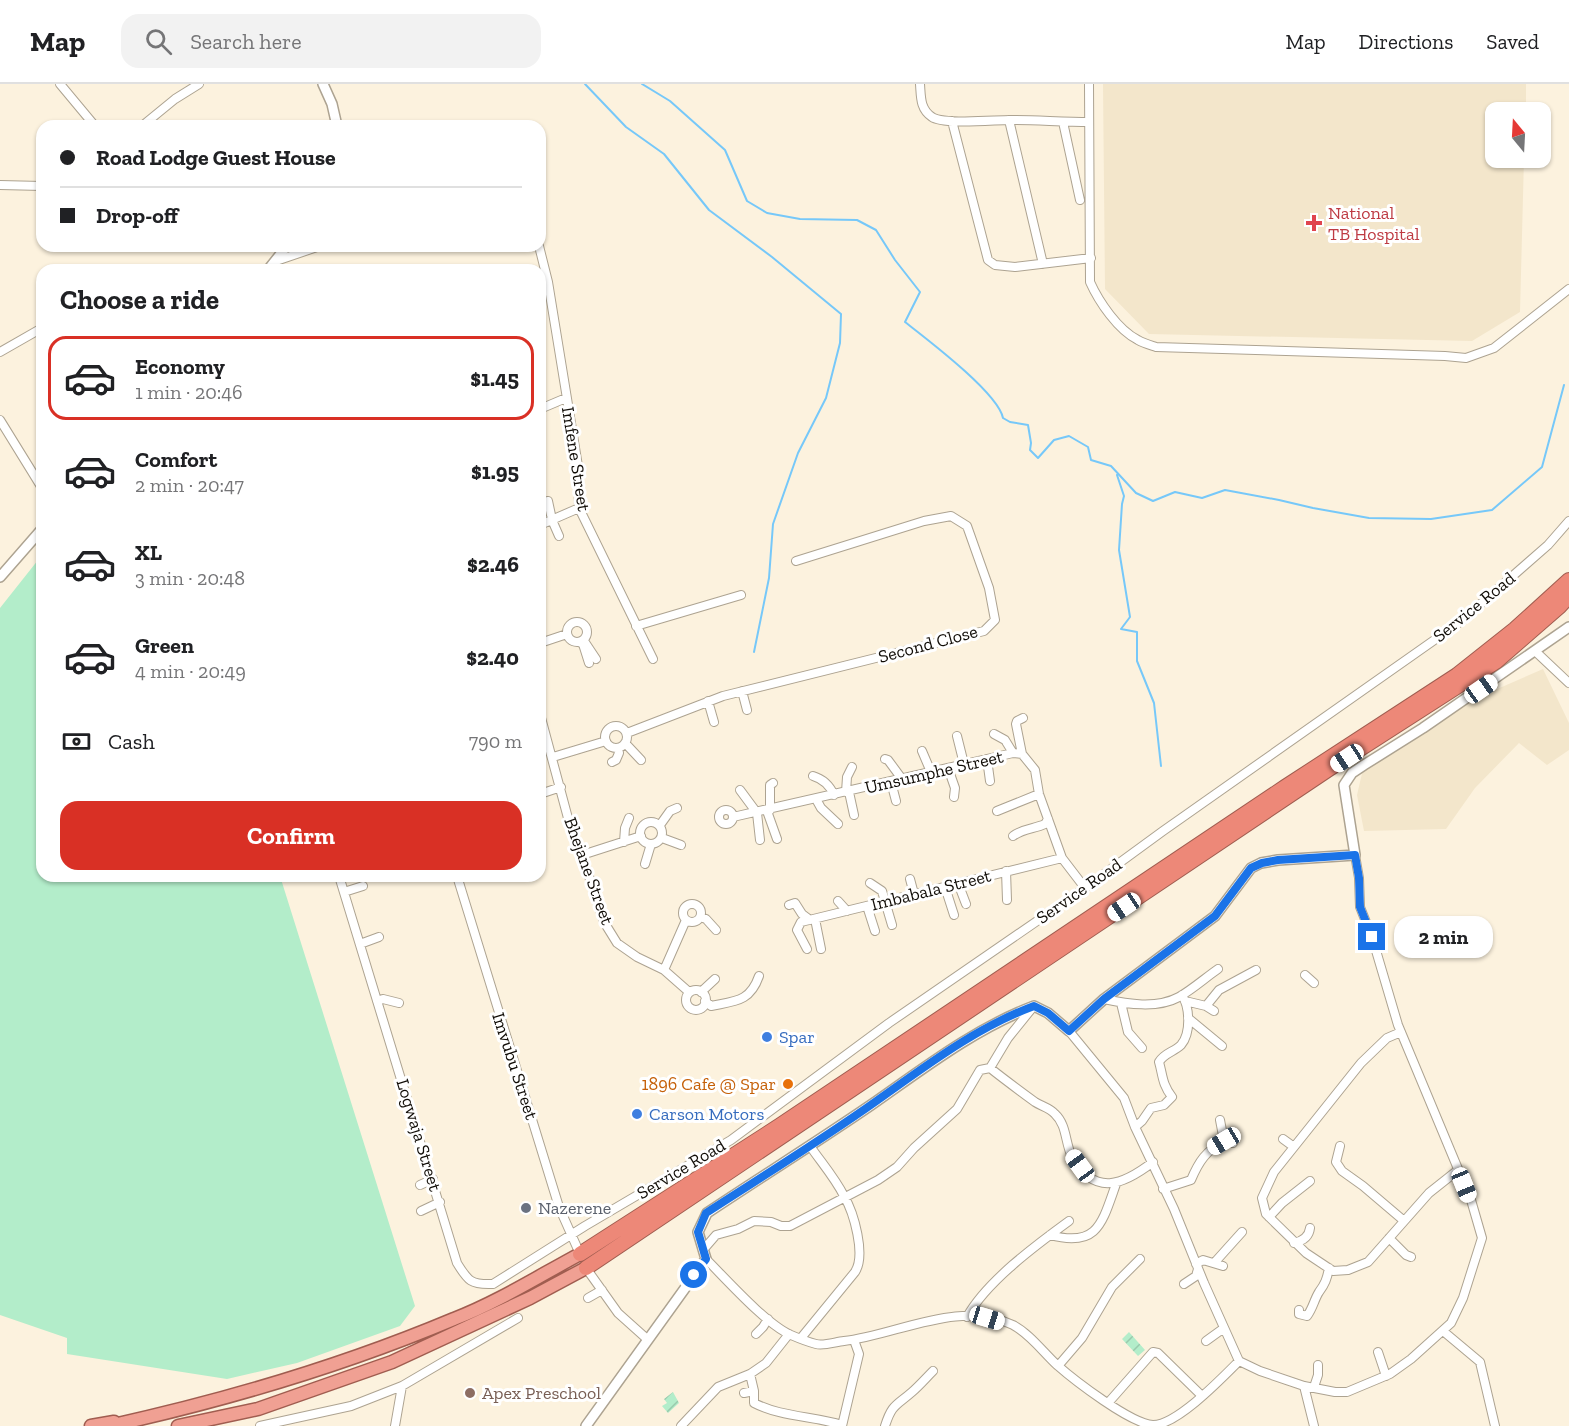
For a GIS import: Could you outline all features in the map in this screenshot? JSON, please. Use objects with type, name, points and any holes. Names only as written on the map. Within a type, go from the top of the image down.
[{"type":"highway","points":[[109,1426],[232,1397],[317,1371],[456,1319],[580,1254],[789,1120],[1285,787],[1457,675],[1515,629],[1569,580]]},
{"type":"highway","points":[[178,1426],[258,1409],[393,1362],[530,1298],[586,1268],[1320,776],[1497,661],[1569,596]]},
{"type":"highway","points":[[91,1426],[157,1415]]},
{"type":"street","points":[[60,84],[90,120]]},
{"type":"street","points":[[149,120],[175,99],[200,84]]},
{"type":"street","points":[[323,84],[332,104],[336,120]]},
{"type":"street","points":[[921,84],[921,100],[924,110],[934,119],[1089,122]]},
{"type":"street","points":[[1089,84],[1090,282],[1098,301],[1136,340],[1156,347],[1466,358],[1494,348],[1569,289]]},
{"type":"street","points":[[1009,120],[1043,264]]},
{"type":"street","points":[[952,121],[988,260],[995,265],[1015,267],[1091,258]]},
{"type":"street","points":[[1063,122],[1080,200]]},
{"type":"street","points":[[0,185],[36,186]]},
{"type":"street","points":[[273,264],[283,252]]},
{"type":"street","points":[[276,261],[302,252]]},
{"type":"street","name":"Imfene Street","points":[[546,294],[578,466],[579,508],[653,659]]},
{"type":"street","points":[[0,352],[36,331]]},
{"type":"street","points":[[546,406],[566,398]]},
{"type":"street","points":[[0,420],[36,478]]},
{"type":"street","points":[[549,501],[551,515],[559,536]]},
{"type":"street","points":[[546,522],[579,508]]},
{"type":"street","name":"Second Close","points":[[627,733],[708,701],[742,691],[984,631],[995,620],[989,588],[967,526],[951,516],[924,521],[796,561]]},
{"type":"street","name":"Service Road","points":[[571,1236],[731,1140],[908,1010],[1085,888],[1162,831],[1460,622],[1548,545],[1569,522]]},
{"type":"street","points":[[0,577],[36,535]]},
{"type":"street","points":[[636,626],[741,595]]},
{"type":"street","points":[[579,622],[584,625],[587,631],[581,641],[570,640],[567,634],[569,624],[579,622]]},
{"type":"street","points":[[1239,1361],[1191,1407],[1168,1421],[1153,1425],[1134,1419],[1107,1403],[1058,1365],[1026,1334],[1012,1325],[987,1318],[934,1320],[854,1340],[818,1345],[789,1335],[768,1319],[704,1255],[698,1232],[706,1213],[810,1146],[930,1062],[1008,1016],[1034,1006],[1048,1013],[1069,1031],[1125,1098],[1135,1127],[1174,1209],[1239,1361],[1304,1386],[1347,1392],[1386,1376],[1411,1359],[1451,1323],[1463,1298],[1482,1238],[1471,1200],[1401,1032],[1372,937],[1360,907],[1359,878],[1344,785],[1352,773],[1423,728],[1569,627]]},
{"type":"street","points":[[546,641],[567,634]]},
{"type":"street","points":[[581,641],[592,661]]},
{"type":"street","points":[[1535,651],[1569,683]]},
{"type":"street","points":[[742,691],[747,710]]},
{"type":"street","points":[[708,701],[714,722]]},
{"type":"street","points":[[1018,754],[1016,724],[1023,718]]},
{"type":"street","points":[[612,762],[616,760],[622,746],[627,733],[619,727],[612,727],[606,734],[606,741],[610,746],[622,746],[641,760]]},
{"type":"street","name":"Bhejane Street","points":[[546,734],[573,833],[604,922],[617,943],[637,957],[664,970],[689,992]]},
{"type":"street","points":[[994,734],[1005,740],[1018,754]]},
{"type":"street","points":[[957,736],[964,764]]},
{"type":"street","points":[[553,757],[606,741]]},
{"type":"street","points":[[922,751],[931,772]]},
{"type":"street","name":"Umsumphe Street","points":[[734,817],[769,811],[964,764],[1018,754],[1035,770],[1039,794],[1062,858],[1085,888]]},
{"type":"street","points":[[885,759],[902,779]]},
{"type":"street","points":[[987,759],[990,782]]},
{"type":"street","points":[[852,767],[847,777],[854,815]]},
{"type":"street","points":[[948,768],[955,788],[954,797]]},
{"type":"street","points":[[813,776],[830,788],[834,795]]},
{"type":"street","points":[[891,782],[896,801]]},
{"type":"street","points":[[773,783],[770,785],[769,811],[777,839]]},
{"type":"street","points":[[546,792],[561,787]]},
{"type":"street","points":[[740,790],[757,813],[759,840]]},
{"type":"street","points":[[997,811],[1039,794]]},
{"type":"street","points":[[816,799],[821,808],[838,824]]},
{"type":"street","points":[[660,825],[670,811],[677,808]]},
{"type":"street","points":[[624,842],[625,828],[629,818]]},
{"type":"street","points":[[1013,836],[1030,827],[1046,824],[1048,819]]},
{"type":"street","points":[[654,822],[660,825],[663,832],[658,842],[651,844],[645,842],[640,836],[641,829],[646,823],[654,822]]},
{"type":"street","points":[[582,855],[640,836]]},
{"type":"street","points":[[662,837],[681,845]]},
{"type":"street","points":[[645,864],[651,844]]},
{"type":"street","points":[[1069,1031],[1104,999],[1215,916],[1251,868],[1278,860],[1355,855]]},
{"type":"street","name":"Imbabala Street","points":[[807,949],[797,930],[801,922],[1062,858]]},
{"type":"street","points":[[1006,871],[1007,900]]},
{"type":"street","points":[[910,879],[914,894]]},
{"type":"street","name":"Logwaja Street","points":[[341,882],[457,1263],[466,1279],[479,1285],[493,1284],[571,1236]]},
{"type":"street","name":"Imvubu Street","points":[[459,882],[559,1207],[580,1254]]},
{"type":"street","points":[[870,883],[882,891],[892,925]]},
{"type":"street","points":[[957,884],[966,904]]},
{"type":"street","points":[[344,892],[363,886]]},
{"type":"street","points":[[945,887],[954,915]]},
{"type":"street","points":[[838,901],[847,911]]},
{"type":"street","points":[[789,905],[795,903],[802,914],[812,919],[821,949]]},
{"type":"street","points":[[664,970],[686,920],[684,910],[691,905],[698,907],[701,912],[700,917],[695,922],[686,920]]},
{"type":"street","points":[[867,906],[875,931]]},
{"type":"street","points":[[700,917],[706,919],[716,930]]},
{"type":"street","points":[[360,944],[379,937]]},
{"type":"street","points":[[1104,999],[1121,1003],[1158,1004],[1184,998],[1218,969]]},
{"type":"street","points":[[1206,1006],[1219,990],[1256,970]]},
{"type":"street","points":[[1305,975],[1314,983]]},
{"type":"street","points":[[705,1001],[701,1008],[692,1009],[686,1002],[689,992],[695,990],[701,992],[705,1001],[711,1006],[744,999],[755,988],[759,976]]},
{"type":"street","points":[[701,992],[715,979]]},
{"type":"street","points":[[1184,998],[1214,1011]]},
{"type":"street","points":[[1135,1127],[1151,1108],[1164,1105],[1172,1097],[1162,1082],[1159,1062],[1162,1056],[1181,1044],[1186,1036],[1188,1018],[1184,998]]},
{"type":"street","points":[[377,1001],[383,999],[399,1003]]},
{"type":"street","points":[[1121,1003],[1128,1032],[1142,1048]]},
{"type":"street","points":[[990,1068],[1008,1038],[1034,1006]]},
{"type":"street","points":[[1188,1018],[1222,1046]]},
{"type":"street","points":[[1401,1032],[1387,1038],[1361,1063],[1274,1173],[1262,1198],[1266,1214],[1306,1253],[1333,1271],[1348,1270],[1368,1262],[1429,1193],[1458,1170]]},
{"type":"street","points":[[586,1426],[716,1235],[738,1229],[754,1221],[790,1226],[878,1180],[897,1167],[914,1148],[957,1109],[980,1070],[990,1068],[1054,1112],[1062,1122],[1072,1156],[1091,1179],[1101,1184],[1116,1184],[1133,1178],[1153,1162]]},
{"type":"street","points":[[1220,1120],[1224,1141]]},
{"type":"street","points":[[1283,1139],[1294,1147]]},
{"type":"street","points":[[1163,1189],[1191,1180],[1199,1162],[1208,1150],[1224,1141],[1233,1143]]},
{"type":"street","points":[[801,1338],[855,1272],[861,1261],[859,1243],[845,1196],[810,1146]]},
{"type":"street","points":[[1340,1146],[1336,1162],[1342,1171],[1403,1220]]},
{"type":"street","points":[[420,1185],[433,1179]]},
{"type":"street","points":[[1274,1220],[1282,1203],[1310,1181]]},
{"type":"street","points":[[1050,1235],[1072,1239],[1084,1237],[1096,1230],[1116,1184]]},
{"type":"street","points":[[421,1211],[440,1202]]},
{"type":"street","points":[[967,1317],[975,1303],[993,1284],[1069,1221]]},
{"type":"street","points":[[1294,1243],[1302,1242],[1309,1234],[1310,1228]]},
{"type":"street","points":[[1184,1284],[1196,1276],[1197,1266],[1203,1260],[1219,1264],[1220,1252],[1242,1232]]},
{"type":"street","points":[[1389,1238],[1411,1257]]},
{"type":"street","points":[[1058,1365],[1082,1338],[1112,1287],[1140,1259]]},
{"type":"street","points":[[586,1268],[618,1313],[647,1339]]},
{"type":"street","points":[[1299,1310],[1299,1314],[1307,1316],[1313,1308],[1319,1292],[1325,1286],[1329,1268]]},
{"type":"street","points":[[588,1298],[602,1290]]},
{"type":"street","points":[[260,1426],[351,1406],[402,1386],[518,1318]]},
{"type":"street","points":[[756,1334],[768,1319]]},
{"type":"street","points":[[1206,1341],[1224,1328]]},
{"type":"street","points":[[1443,1331],[1480,1362],[1495,1426]]},
{"type":"street","points":[[684,1425],[718,1387],[750,1374],[766,1363],[789,1335]]},
{"type":"street","points":[[750,1374],[754,1403],[769,1411],[817,1418],[842,1426],[859,1354],[854,1340]]},
{"type":"street","points":[[1107,1403],[1153,1352],[1158,1353],[1201,1395]]},
{"type":"street","points":[[1378,1352],[1386,1376]]},
{"type":"street","points":[[1314,1387],[1318,1365]]},
{"type":"street","points":[[885,1426],[896,1404],[910,1394],[933,1371]]},
{"type":"street","points":[[395,1426],[402,1386]]},
{"type":"street","points":[[1304,1386],[1314,1426]]},
{"type":"street","points":[[744,1393],[754,1391]]},
{"type":"shaded area","name":"National TB Hospital","points":[[1103,84],[1526,84],[1526,102],[1485,102],[1485,168],[1524,168],[1520,312],[1472,341],[1149,334],[1105,289]]},
{"type":"shaded area","points":[[1543,669],[1569,723],[1569,750],[1547,765],[1519,743],[1475,788],[1446,829],[1364,831],[1357,795],[1364,765],[1423,728],[1488,693]]},
{"type":"green space","points":[[36,563],[36,882],[282,882],[415,1306],[400,1326],[297,1363],[227,1379],[67,1354],[67,1338],[0,1315],[0,608]]},
{"type":"green space","points":[[1129,1332],[1145,1350],[1138,1356],[1122,1339]]},
{"type":"green space","points":[[673,1392],[679,1403],[668,1413],[662,1406],[667,1403],[664,1399]]},
{"type":"waterway","points":[[585,84],[626,127],[664,154],[709,210],[772,257],[841,314],[840,343],[826,398],[798,453],[773,524],[769,578],[754,652]]},
{"type":"waterway","points":[[642,84],[670,101],[725,150],[747,201],[767,213],[800,219],[857,220],[876,230],[895,260],[920,292],[905,322],[976,381],[998,407],[1003,418],[1010,422],[1028,425],[1030,450],[1038,458],[1054,440],[1069,436],[1088,447],[1091,460],[1111,466],[1136,493],[1153,501],[1175,492],[1202,498],[1225,490],[1369,518],[1431,519],[1492,510],[1542,467],[1564,385]]},
{"type":"waterway","points":[[1117,475],[1124,496],[1119,550],[1130,617],[1121,629],[1137,632],[1137,661],[1154,703],[1161,766]]},
{"type":"place","name":"National TB Hospital","points":[[1314,223]]},
{"type":"place","name":"Spar","points":[[767,1037]]},
{"type":"place","name":"1896 Cafe @ Spar","points":[[788,1084]]},
{"type":"place","name":"Carson Motors","points":[[637,1114]]},
{"type":"place","name":"Nazerene","points":[[526,1208]]},
{"type":"place","name":"Apex Preschool","points":[[470,1393]]},
{"type":"route","points":[[694,1275],[706,1259],[698,1232],[706,1213],[810,1146],[930,1062],[1008,1016],[1034,1006],[1048,1013],[1069,1031],[1104,999],[1215,916],[1251,868],[1278,860],[1355,855],[1360,907],[1372,937]]}]
